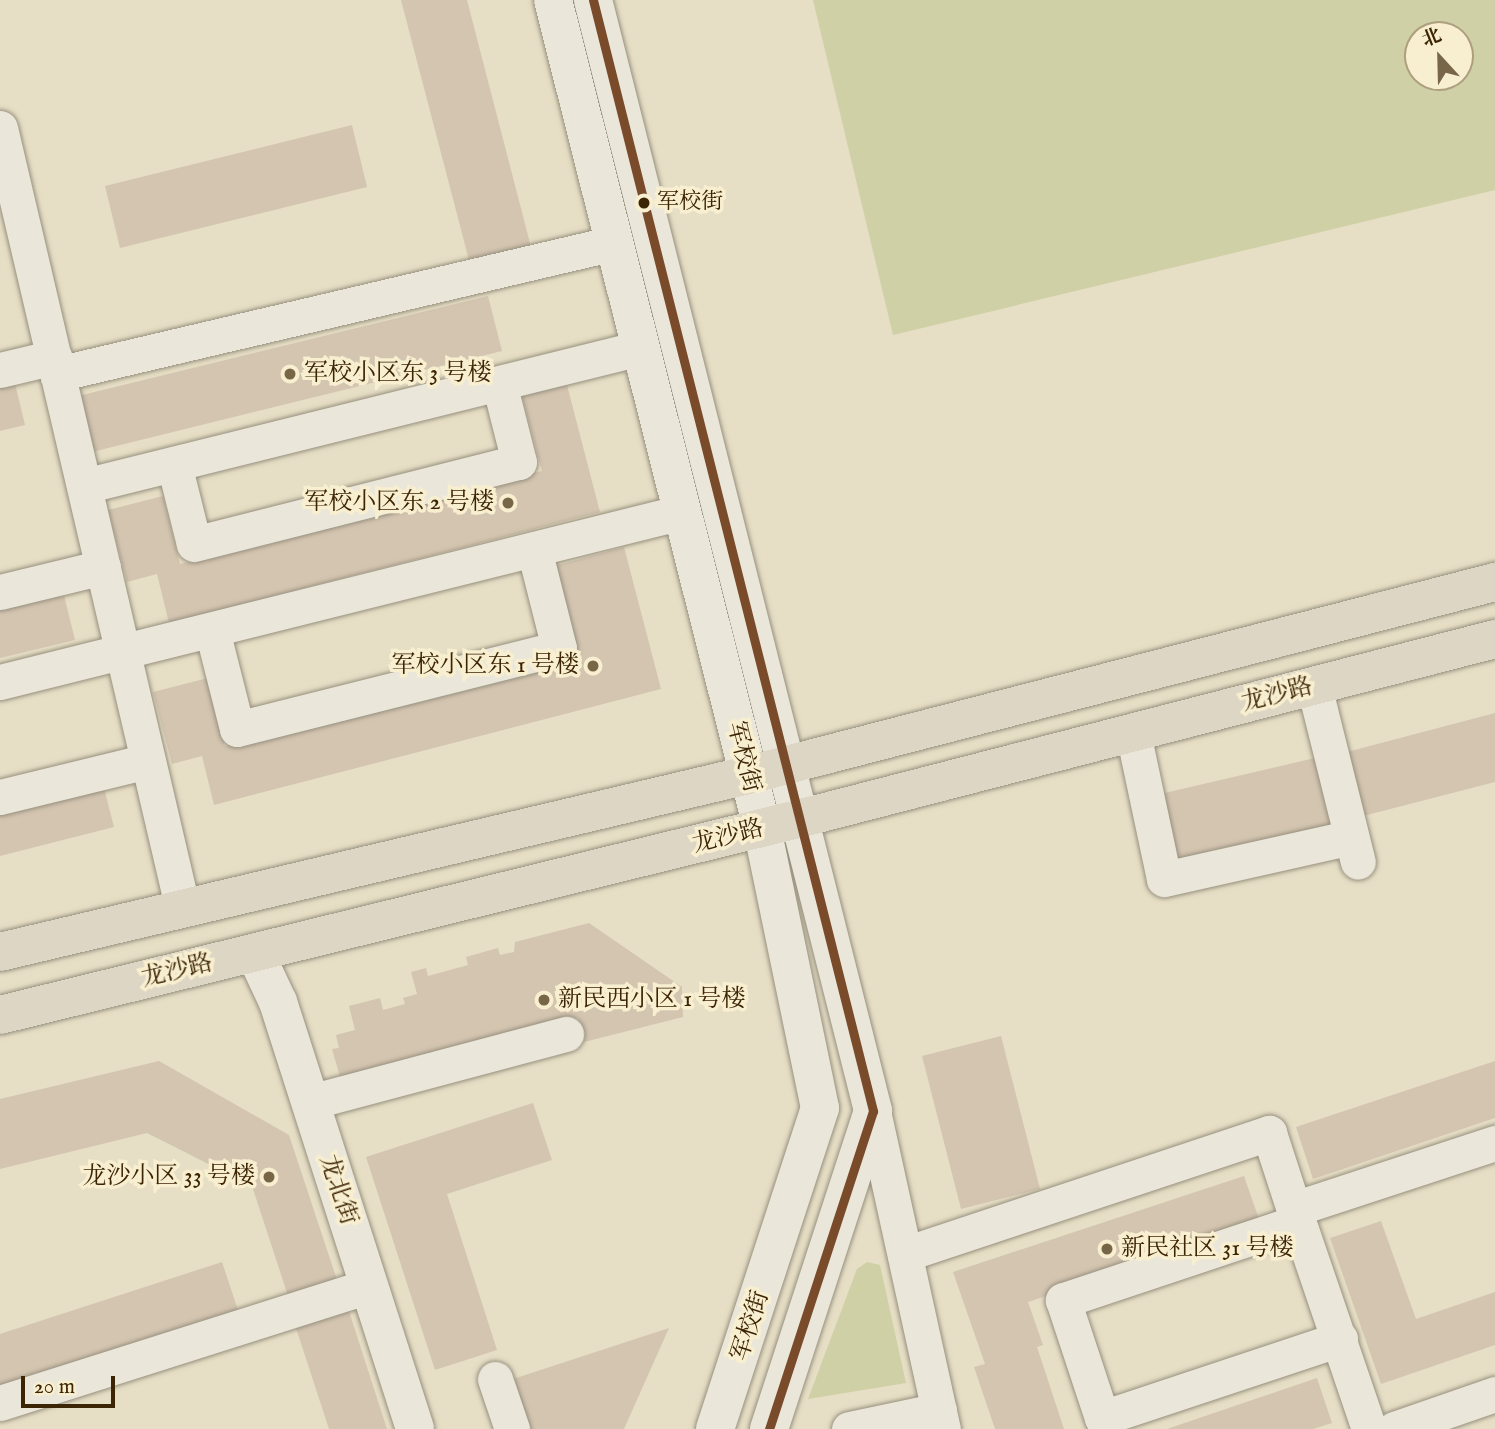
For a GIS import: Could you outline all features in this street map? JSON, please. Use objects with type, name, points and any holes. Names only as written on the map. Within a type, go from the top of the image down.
[{"type":"main road","name":"军校街","points":[[553,0],[762,828],[820,1108],[715,1429]]},
{"type":"main road","name":"军校街","points":[[593,0],[873,1111],[769,1429]]},
{"type":"main road","points":[[0,953],[182,906],[785,766],[1495,582]]},
{"type":"main road","name":"龙沙路","points":[[0,1015],[798,819],[1495,639]]},
{"type":"main road","name":"龙北街","points":[[255,953],[278,1002],[415,1429]]},
{"type":"street","points":[[0,128],[182,906]]},
{"type":"street","points":[[0,370],[56,365],[614,243]]},
{"type":"street","points":[[84,486],[640,348]]},
{"type":"street","points":[[174,464],[194,544],[519,462],[499,383]]},
{"type":"street","points":[[0,682],[682,512]]},
{"type":"street","points":[[212,630],[237,729],[264,723],[559,648],[534,549]]},
{"type":"street","points":[[0,592],[103,568]]},
{"type":"street","points":[[1133,733],[1164,879],[1346,852],[1314,686]]},
{"type":"street","points":[[0,797],[148,761]]},
{"type":"street","points":[[310,1102],[566,1034]]},
{"type":"street","name":"军校街","points":[[873,1111],[941,1420]]},
{"type":"street","points":[[905,1254],[1269,1133],[1298,1222],[1063,1300],[1102,1418],[1340,1339]]},
{"type":"street","points":[[1294,1209],[1495,1143]]},
{"type":"street","points":[[1294,1209],[1369,1429]]},
{"type":"street","points":[[0,1403],[369,1286]]},
{"type":"street","points":[[495,1379],[512,1429]]},
{"type":"street","points":[[1394,1429],[1495,1394]]},
{"type":"street","points":[[849,1429],[941,1420]]},
{"type":"green space","points":[[813,0],[1495,0],[1495,190],[893,335]]},
{"type":"green space","points":[[867,1262],[880,1265],[906,1383],[808,1399],[857,1269]]},
{"type":"building","points":[[401,0],[467,0],[531,247],[470,264]]},
{"type":"building","points":[[352,125],[367,187],[120,248],[105,186]]},
{"type":"building","name":"军校小区东 3 号楼","points":[[488,296],[502,351],[92,452],[78,396]]},
{"type":"building","points":[[13,375],[25,425],[0,431],[0,378]]},
{"type":"building","name":"军校小区东 2 号楼","points":[[567,385],[600,512],[169,623],[157,574],[127,582],[108,510],[163,496],[180,564],[542,471],[522,396]]},
{"type":"building","name":"军校小区东 1 号楼","points":[[624,547],[661,689],[214,805],[202,756],[172,764],[153,692],[208,678],[225,746],[574,655],[551,567]]},
{"type":"building","points":[[62,587],[75,640],[0,658],[0,602]]},
{"type":"building","points":[[1495,713],[1495,782],[1363,816],[1347,752]]},
{"type":"building","points":[[1315,758],[1331,828],[1173,865],[1156,795]]},
{"type":"building","points":[[103,784],[114,827],[0,856],[0,810]]},
{"type":"building","name":"新民西小区 1 号楼","points":[[589,923],[682,987],[683,1017],[584,1042],[578,1018],[341,1080],[332,1049],[339,1048],[336,1035],[355,1030],[349,1006],[380,998],[383,1010],[405,1004],[403,998],[417,994],[411,972],[426,968],[428,976],[468,965],[466,957],[498,948],[500,955],[514,952],[515,942]]},
{"type":"building","points":[[1001,1036],[1040,1189],[961,1209],[922,1056]]},
{"type":"building","name":"龙沙小区 33 号楼","points":[[159,1061],[289,1135],[338,1283],[289,1299],[252,1186],[147,1133],[0,1169],[0,1099]]},
{"type":"building","points":[[1495,1061],[1495,1118],[1313,1179],[1296,1127]]},
{"type":"building","points":[[533,1103],[552,1160],[447,1194],[497,1350],[435,1370],[366,1157]]},
{"type":"building","name":"新民社区 31 号楼","points":[[1244,1176],[1261,1225],[1028,1302],[1043,1345],[1037,1347],[1064,1429],[995,1429],[974,1367],[985,1364],[953,1272]]},
{"type":"building","points":[[1381,1221],[1416,1319],[1495,1292],[1495,1345],[1381,1384],[1330,1238]]},
{"type":"building","points":[[222,1262],[239,1313],[0,1390],[0,1334]]},
{"type":"building","points":[[347,1305],[387,1429],[329,1429],[294,1322]]},
{"type":"building","points":[[669,1328],[624,1429],[529,1429],[513,1379]]},
{"type":"building","points":[[1317,1378],[1332,1423],[1313,1429],[1167,1429]]},
{"type":"transit line","points":[[593,0],[873,1111],[769,1429]]},
{"type":"place","name":"军校街","points":[[644,203]]},
{"type":"place","name":"军校小区东 3 号楼","points":[[290,374]]},
{"type":"place","name":"军校小区东 2 号楼","points":[[508,503]]},
{"type":"place","name":"军校小区东 1 号楼","points":[[593,666]]},
{"type":"place","name":"新民西小区 1 号楼","points":[[544,1000]]},
{"type":"place","name":"龙沙小区 33 号楼","points":[[269,1177]]},
{"type":"place","name":"新民社区 31 号楼","points":[[1107,1249]]}]
